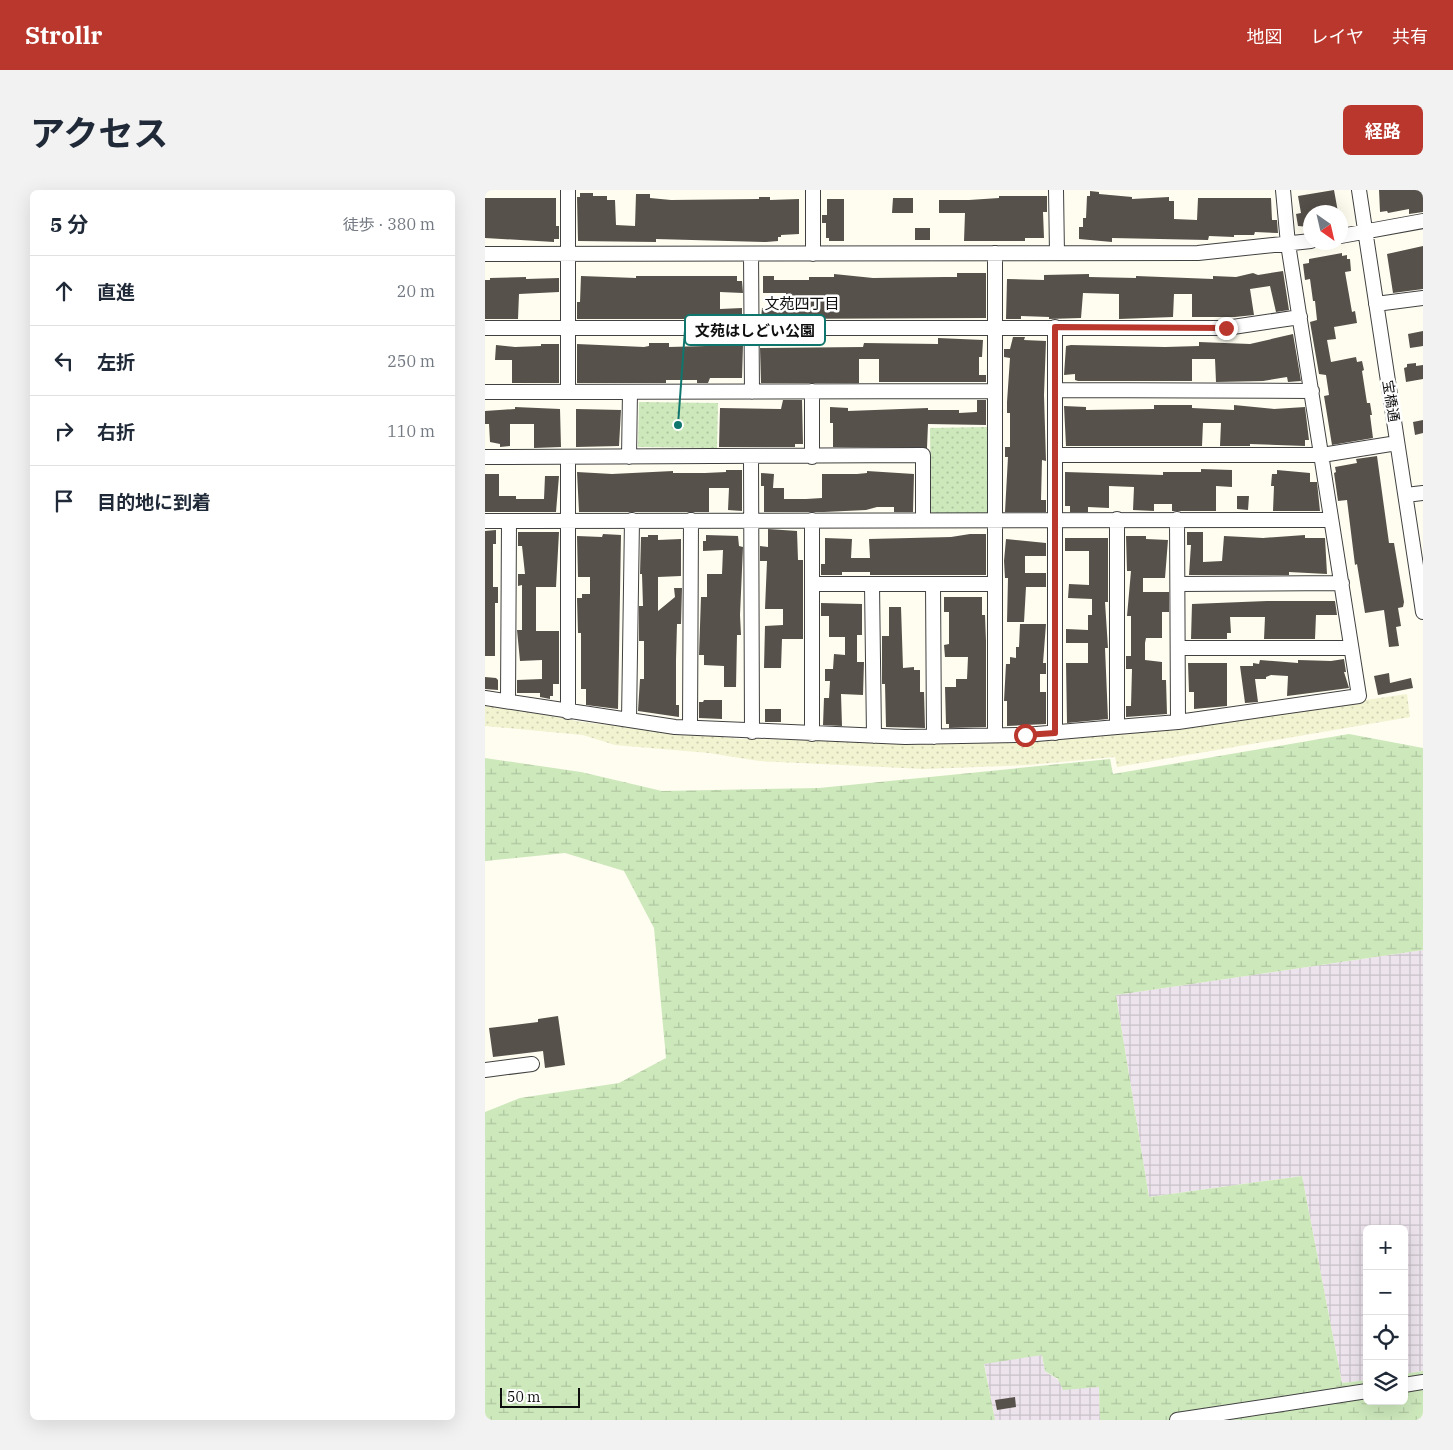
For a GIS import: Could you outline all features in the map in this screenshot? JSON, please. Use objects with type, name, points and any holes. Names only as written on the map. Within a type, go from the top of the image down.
[{"type":"street","points":[[568,190],[568,392]]},
{"type":"street","points":[[813,190],[813,254]]},
{"type":"street","points":[[1056,190],[1057,253]]},
{"type":"street","points":[[485,698],[569,712],[690,727],[752,732],[934,737],[1055,733],[1178,722],[1359,696],[1288,244],[1283,190]]},
{"type":"street","name":"宝橋通","points":[[1359,190],[1423,612]]},
{"type":"street","points":[[1348,235],[1423,221]]},
{"type":"street","points":[[485,254],[1198,253],[1303,242]]},
{"type":"street","points":[[995,253],[995,734]]},
{"type":"street","points":[[751,254],[752,392]]},
{"type":"street","points":[[1376,304],[1423,298]]},
{"type":"street","points":[[485,328],[1226,328],[1300,317]]},
{"type":"street","points":[[1055,327],[1057,520],[1055,733]]},
{"type":"street","points":[[1056,390],[1312,391]]},
{"type":"street","points":[[485,392],[995,391]]},
{"type":"street","points":[[629,392],[629,457]]},
{"type":"street","points":[[811,456],[812,392]]},
{"type":"street","points":[[1056,455],[1322,455],[1397,444]]},
{"type":"street","points":[[485,457],[923,455],[923,519]]},
{"type":"street","points":[[751,456],[752,732]]},
{"type":"street","points":[[568,457],[569,712]]},
{"type":"street","points":[[1406,496],[1423,493]]},
{"type":"street","points":[[1117,519],[1117,727]]},
{"type":"street","points":[[1177,519],[1178,722]]},
{"type":"street","points":[[629,720],[632,520]]},
{"type":"street","points":[[690,727],[691,520]]},
{"type":"street","points":[[812,520],[812,734]]},
{"type":"street","points":[[485,521],[1331,520]]},
{"type":"street","points":[[508,702],[509,521]]},
{"type":"street","points":[[1178,584],[1342,583]]},
{"type":"street","points":[[812,584],[995,584]]},
{"type":"street","points":[[872,584],[874,736]]},
{"type":"street","points":[[933,584],[934,737]]},
{"type":"street","points":[[1178,648],[1351,648]]},
{"type":"street","points":[[485,1070],[532,1064]]},
{"type":"street","points":[[1408,1384],[1423,1382]]},
{"type":"street","points":[[1177,1420],[1363,1391]]},
{"type":"shaded area","points":[[1423,950],[1423,1371],[1408,1373],[1408,1225],[1363,1225],[1363,1380],[1342,1383],[1302,1176],[1149,1197],[1116,995]]},
{"type":"shaded area","points":[[1042,1355],[1045,1371],[1058,1380],[1099,1387],[1100,1420],[995,1420],[984,1363]]},
{"type":"green space","points":[[639,402],[718,403],[717,448],[638,447]]},
{"type":"green space","points":[[988,427],[988,513],[931,513],[930,428]]},
{"type":"green space","points":[[1407,694],[1410,717],[1117,767],[1115,757],[1028,765],[924,769],[759,761],[709,753],[615,745],[583,735],[485,726],[485,703],[582,722],[740,739],[974,742],[1154,731]]},
{"type":"green space","points":[[1349,734],[1423,748],[1423,950],[1116,995],[1149,1197],[1302,1176],[1342,1383],[1363,1380],[1363,1405],[1408,1405],[1408,1373],[1423,1371],[1423,1420],[1100,1420],[1099,1387],[1063,1390],[1058,1379],[1045,1371],[1042,1355],[984,1364],[995,1420],[485,1420],[485,1112],[520,1098],[619,1083],[666,1058],[654,928],[624,871],[565,853],[485,861],[485,758],[581,772],[662,791],[819,788],[1110,759],[1113,774]]},
{"type":"building","points":[[1334,190],[1337,205],[1303,205],[1303,226],[1298,226],[1296,214],[1301,213],[1298,196]]},
{"type":"building","points":[[1379,190],[1423,190],[1423,212],[1409,214],[1409,209],[1388,213],[1387,211],[1380,212]]},
{"type":"building","points":[[1090,191],[1099,192],[1099,194],[1132,197],[1132,199],[1169,197],[1169,201],[1174,201],[1174,219],[1197,220],[1198,198],[1271,198],[1272,220],[1277,220],[1278,233],[1255,232],[1254,235],[1234,235],[1234,237],[1209,236],[1208,240],[1112,238],[1112,242],[1079,239],[1079,227],[1083,227],[1083,218],[1086,218],[1087,196],[1090,196]]},
{"type":"building","points":[[580,193],[593,193],[593,196],[607,196],[607,200],[615,200],[616,225],[635,226],[636,194],[650,194],[650,198],[671,200],[759,199],[759,197],[770,197],[770,200],[799,199],[799,234],[781,235],[781,237],[778,237],[778,241],[766,242],[656,239],[656,242],[578,241],[577,197],[580,197]]},
{"type":"building","points":[[999,196],[1047,196],[1047,212],[1043,212],[1044,238],[1025,238],[1025,241],[964,241],[965,213],[939,213],[939,200],[999,198]]},
{"type":"building","points":[[485,198],[556,198],[556,226],[559,226],[559,239],[554,239],[554,242],[485,238]]},
{"type":"building","points":[[893,198],[913,198],[913,213],[892,213]]},
{"type":"building","points":[[827,199],[844,199],[844,241],[829,241],[829,238],[826,238],[826,223],[822,223],[822,215],[827,215]]},
{"type":"building","points":[[915,228],[930,228],[930,240],[915,240]]},
{"type":"building","points":[[1423,246],[1423,289],[1393,293],[1387,254]]},
{"type":"building","points":[[1342,253],[1342,256],[1347,255],[1347,259],[1350,259],[1351,271],[1345,272],[1352,312],[1355,311],[1357,323],[1334,327],[1336,339],[1327,340],[1331,362],[1356,357],[1357,362],[1362,361],[1367,403],[1370,403],[1372,415],[1370,415],[1373,438],[1332,445],[1324,396],[1329,395],[1326,375],[1319,374],[1310,322],[1317,320],[1315,301],[1313,301],[1310,279],[1305,280],[1303,264],[1309,263],[1309,259]]},
{"type":"building","points":[[1283,271],[1289,310],[1276,312],[1270,286],[1250,289],[1254,315],[1192,317],[1192,294],[1174,294],[1173,317],[1119,319],[1119,294],[1083,293],[1081,318],[1049,319],[1049,317],[1021,316],[1021,319],[1006,319],[1007,279],[1044,280],[1044,275],[1089,274],[1089,277],[1136,278],[1136,276],[1213,279],[1213,276],[1236,277],[1253,273],[1258,275]]},
{"type":"building","points":[[957,273],[986,273],[986,318],[761,319],[762,308],[786,307],[786,293],[763,293],[763,276],[774,276],[774,280],[809,280],[809,277],[834,277],[834,274],[873,278],[957,277]]},
{"type":"building","points":[[581,276],[636,278],[636,276],[737,276],[737,281],[742,281],[743,293],[720,292],[720,309],[742,308],[742,319],[689,317],[689,319],[577,319],[577,302],[580,302]]},
{"type":"building","points":[[526,277],[526,279],[559,278],[559,292],[519,294],[518,319],[485,319],[485,280],[490,280],[490,278]]},
{"type":"building","points":[[1423,331],[1423,346],[1410,348],[1408,334]]},
{"type":"building","points":[[1293,334],[1301,381],[1288,382],[1287,377],[1263,381],[1216,382],[1215,359],[1192,359],[1192,381],[1078,381],[1075,380],[1075,374],[1064,375],[1066,346],[1071,345],[1165,347],[1199,346],[1199,342],[1250,344]]},
{"type":"building","points":[[1013,337],[1025,337],[1024,340],[1046,341],[1044,395],[1046,461],[1042,460],[1041,500],[1046,500],[1046,512],[1005,512],[1008,457],[1005,457],[1005,447],[1010,447],[1010,413],[1007,413],[1007,402],[1010,358],[1004,357],[1004,349],[1010,349]]},
{"type":"building","points":[[938,338],[983,340],[982,357],[979,357],[979,375],[986,375],[986,382],[879,382],[879,359],[859,359],[859,383],[761,383],[760,348],[863,347],[864,343],[938,344]]},
{"type":"building","points":[[649,343],[669,343],[669,347],[743,345],[742,378],[710,378],[708,383],[697,383],[697,380],[666,380],[666,383],[577,383],[577,344],[644,347],[649,346]]},
{"type":"building","points":[[541,344],[559,344],[559,383],[512,383],[512,360],[495,360],[496,345],[515,347],[541,346]]},
{"type":"building","points":[[1416,363],[1416,366],[1423,365],[1423,379],[1406,382],[1404,368],[1407,367],[1407,364]]},
{"type":"building","points":[[783,400],[802,400],[803,444],[795,444],[795,447],[719,447],[720,408],[781,409]]},
{"type":"building","points":[[977,400],[986,400],[986,425],[928,424],[927,448],[833,447],[833,423],[830,423],[830,407],[848,408],[848,411],[928,408],[928,410],[959,410],[959,413],[977,412]]},
{"type":"building","points":[[1154,405],[1192,405],[1192,408],[1234,410],[1234,405],[1274,409],[1305,407],[1309,440],[1305,440],[1305,446],[1250,444],[1250,446],[1220,446],[1221,423],[1203,423],[1202,446],[1066,446],[1064,406],[1086,407],[1086,410],[1154,409]]},
{"type":"building","points":[[515,407],[560,409],[561,447],[534,448],[534,424],[510,424],[510,446],[500,447],[500,444],[490,442],[489,424],[485,424],[485,411],[515,409]]},
{"type":"building","points":[[576,409],[621,410],[619,446],[576,447]]},
{"type":"building","points":[[1423,420],[1423,433],[1415,435],[1413,422]]},
{"type":"building","points":[[1377,456],[1389,543],[1394,543],[1404,602],[1403,607],[1398,608],[1401,626],[1396,627],[1399,646],[1389,647],[1384,610],[1365,613],[1357,564],[1355,565],[1347,500],[1338,501],[1334,473],[1336,472],[1335,467],[1357,463],[1356,459]]},
{"type":"building","points":[[1201,469],[1232,470],[1232,487],[1216,486],[1216,511],[1172,511],[1172,504],[1154,504],[1154,511],[1133,510],[1134,487],[1109,486],[1109,508],[1088,507],[1088,512],[1070,512],[1070,506],[1065,506],[1065,472],[1163,475],[1163,472],[1201,472]]},
{"type":"building","points":[[726,470],[742,470],[742,511],[728,510],[729,488],[709,488],[709,512],[579,512],[577,472],[612,474],[673,471],[673,473],[705,473],[726,472]]},
{"type":"building","points":[[1277,470],[1310,473],[1310,482],[1317,482],[1320,511],[1273,511],[1274,486],[1271,486],[1272,474],[1277,474]]},
{"type":"building","points":[[867,471],[914,474],[913,512],[894,512],[894,507],[877,507],[866,510],[824,512],[764,512],[764,486],[761,486],[761,473],[774,474],[773,488],[784,488],[784,499],[806,499],[822,498],[822,474],[857,474],[867,473]]},
{"type":"building","points":[[485,474],[499,474],[499,496],[516,496],[516,499],[544,499],[545,476],[559,476],[556,512],[485,512]]},
{"type":"building","points":[[1237,496],[1249,496],[1248,510],[1237,509]]},
{"type":"building","points":[[768,529],[797,531],[798,560],[803,560],[803,639],[782,639],[781,668],[764,668],[765,626],[783,625],[783,609],[765,609],[767,561],[760,561],[760,546],[768,547]]},
{"type":"building","points":[[496,530],[496,544],[493,544],[493,587],[498,587],[498,603],[495,603],[495,656],[485,656],[485,531]]},
{"type":"building","points":[[518,532],[559,532],[556,587],[536,587],[536,631],[559,631],[559,684],[553,684],[553,696],[550,696],[550,699],[540,697],[540,693],[517,693],[517,680],[542,679],[542,660],[520,661],[517,630],[522,630],[522,585],[518,586],[518,574],[525,574],[522,546],[518,546]]},
{"type":"building","points":[[1187,532],[1203,532],[1203,562],[1222,561],[1224,536],[1263,538],[1305,535],[1305,538],[1325,538],[1327,574],[1289,572],[1289,575],[1189,575],[1191,545],[1187,545]]},
{"type":"building","points":[[603,534],[621,535],[618,709],[586,705],[586,689],[581,689],[581,633],[578,633],[577,598],[582,598],[582,594],[590,594],[590,577],[578,577],[577,536],[602,537]]},
{"type":"building","points":[[986,534],[986,575],[870,575],[870,572],[842,572],[842,575],[821,575],[821,564],[825,564],[825,538],[852,539],[851,558],[870,558],[869,539],[951,537]]},
{"type":"building","points":[[648,535],[658,535],[658,540],[681,539],[681,576],[658,577],[658,611],[675,597],[674,588],[682,588],[681,624],[677,624],[676,660],[676,705],[679,705],[679,717],[638,711],[640,679],[644,679],[644,641],[639,641],[639,606],[643,606],[642,574],[640,574],[641,537],[648,537]]},
{"type":"building","points":[[706,535],[738,536],[739,546],[743,547],[741,635],[737,635],[736,687],[724,687],[724,666],[704,665],[704,655],[699,655],[701,597],[707,597],[707,574],[722,574],[723,550],[703,551],[703,541],[706,541]]},
{"type":"building","points":[[1126,536],[1146,536],[1146,539],[1168,540],[1165,578],[1143,578],[1143,592],[1169,592],[1169,612],[1162,612],[1162,638],[1146,638],[1145,643],[1145,660],[1162,662],[1162,680],[1166,680],[1167,714],[1126,717],[1126,706],[1131,706],[1132,669],[1126,669],[1126,656],[1131,656],[1131,616],[1127,616],[1131,571],[1127,571]]},
{"type":"building","points":[[1065,538],[1108,538],[1108,602],[1105,602],[1108,648],[1105,648],[1108,719],[1067,723],[1066,663],[1088,663],[1088,643],[1066,643],[1066,629],[1088,630],[1088,615],[1092,615],[1092,599],[1068,598],[1069,584],[1089,585],[1089,551],[1065,551]]},
{"type":"building","points":[[1006,539],[1046,543],[1046,556],[1025,556],[1025,573],[1046,573],[1046,587],[1026,587],[1024,622],[1007,622],[1008,578],[1005,578],[1004,561]]},
{"type":"building","points":[[944,597],[982,597],[982,615],[985,615],[986,641],[986,727],[949,728],[949,724],[946,724],[945,687],[956,687],[956,679],[967,679],[968,657],[945,657],[944,645],[949,644],[949,612],[944,612]]},
{"type":"building","points":[[1335,601],[1337,615],[1316,615],[1315,639],[1264,639],[1265,617],[1230,617],[1231,633],[1227,633],[1227,639],[1191,639],[1192,604]]},
{"type":"building","points":[[821,603],[862,604],[862,635],[857,635],[857,662],[864,662],[863,695],[841,694],[842,726],[823,725],[824,698],[829,698],[830,681],[825,681],[825,669],[833,669],[834,654],[845,655],[845,637],[829,637],[829,616],[821,616]]},
{"type":"building","points":[[889,607],[901,607],[903,668],[914,667],[914,670],[920,670],[920,692],[924,692],[925,728],[886,727],[885,684],[882,684],[882,636],[889,636]]},
{"type":"building","points":[[1020,624],[1046,624],[1043,663],[1046,663],[1046,674],[1040,674],[1040,692],[1046,692],[1046,724],[1007,726],[1007,701],[1004,701],[1006,664],[1010,664],[1010,657],[1016,658],[1016,647],[1019,647]]},
{"type":"building","points":[[1344,659],[1346,672],[1344,672],[1349,688],[1287,696],[1288,676],[1271,675],[1266,677],[1266,679],[1255,679],[1258,702],[1245,703],[1240,666],[1253,666],[1253,663],[1259,664],[1260,660],[1298,663],[1298,660],[1331,661]]},
{"type":"building","points":[[1188,663],[1227,663],[1227,706],[1194,709],[1194,692],[1189,692]]},
{"type":"building","points":[[1389,673],[1390,683],[1411,678],[1413,688],[1378,695],[1374,676]]},
{"type":"building","points":[[485,677],[498,680],[498,690],[485,689]]},
{"type":"building","points":[[704,700],[722,700],[722,719],[699,718],[699,702]]},
{"type":"building","points":[[765,709],[781,709],[781,722],[765,722]]},
{"type":"building","points":[[558,1016],[565,1065],[545,1068],[543,1051],[493,1057],[489,1028],[538,1022],[538,1019]]},
{"type":"building","points":[[1015,1397],[1016,1407],[997,1410],[995,1400]]},
{"type":"place","name":"文苑はしどい公園","points":[[678,425]]},
{"type":"district","name":"文苑四丁目","points":[[802,304]]},
{"type":"route","points":[[1025,735],[1055,733],[1057,520],[1055,327],[1226,328]]}]
